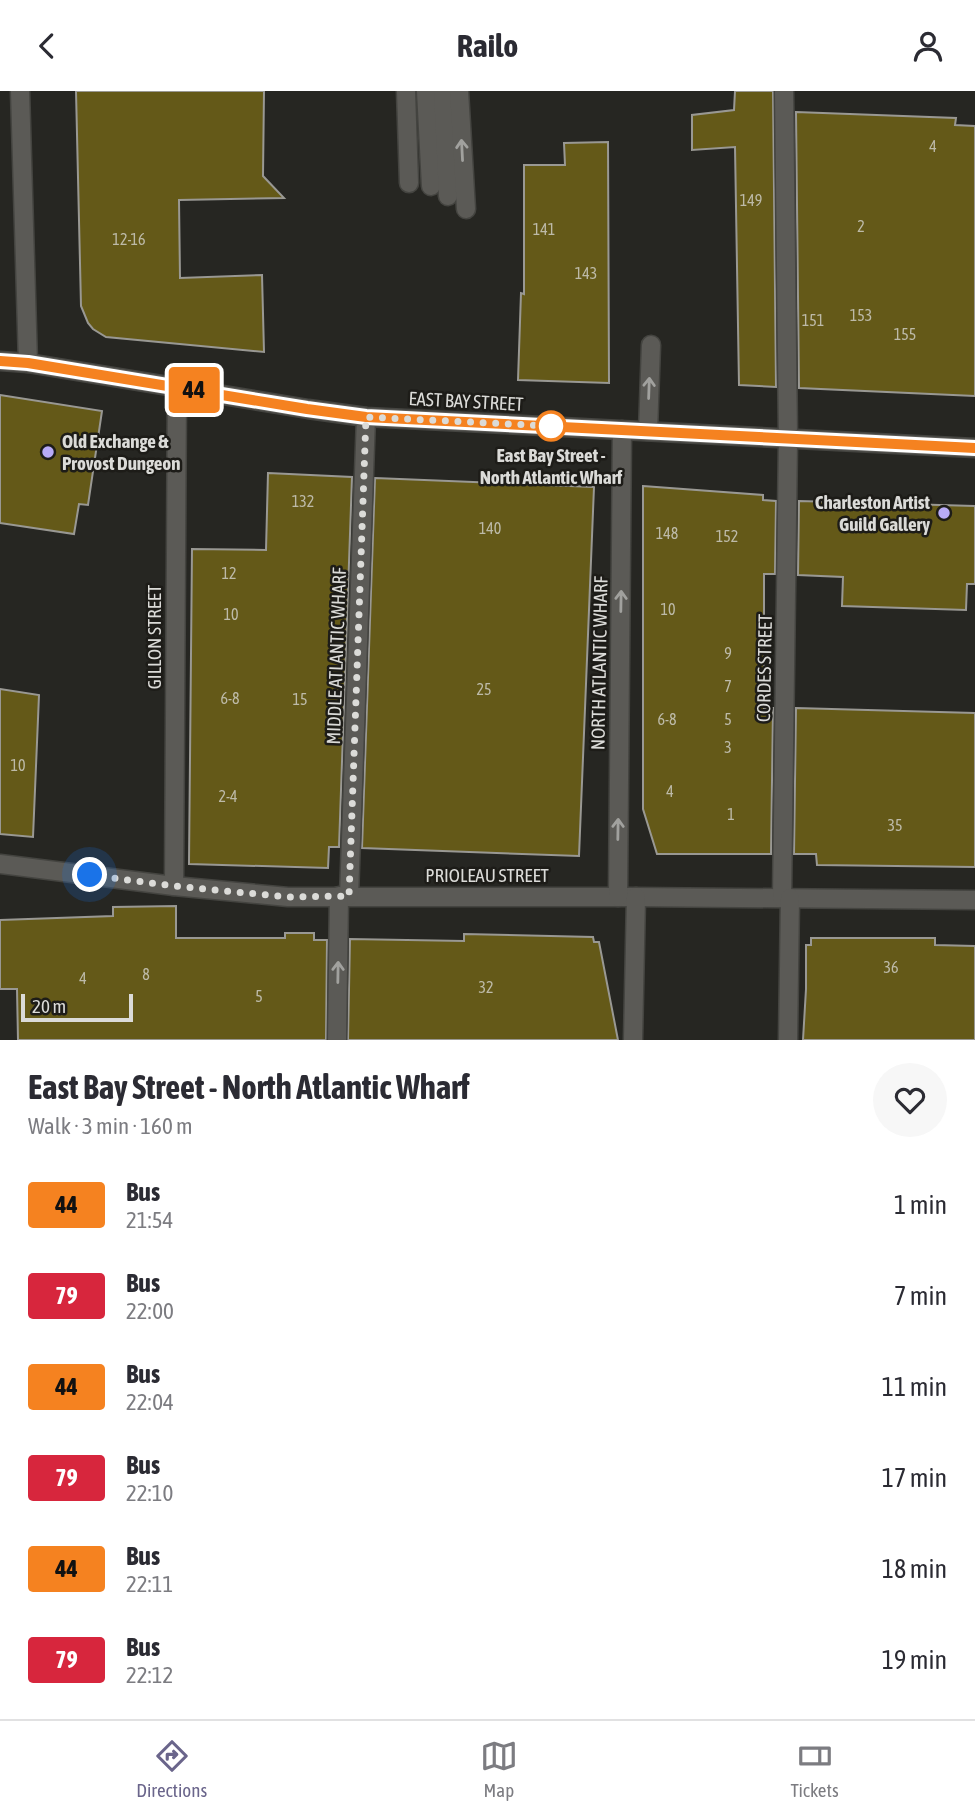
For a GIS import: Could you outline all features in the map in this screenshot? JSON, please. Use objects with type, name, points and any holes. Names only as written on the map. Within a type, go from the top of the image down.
[{"type":"street","points":[[20,91],[28,363]]},
{"type":"street","points":[[406,91],[409,183]]},
{"type":"street","points":[[426,91],[431,186]]},
{"type":"street","points":[[443,91],[448,196]]},
{"type":"street","points":[[459,91],[466,209]]},
{"type":"street","name":"CORDES STREET","points":[[784,91],[788,439],[788,1040]]},
{"type":"street","points":[[648,431],[651,345]]},
{"type":"street","name":"EAST BAY STREET","points":[[0,361],[28,363],[366,417],[975,448]]},
{"type":"street","name":"GILLON STREET","points":[[174,886],[177,387]]},
{"type":"street","name":"MIDDLE ATLANTIC WHARF","points":[[337,1040],[366,417]]},
{"type":"street","name":"NORTH ATLANTIC WHARF","points":[[622,430],[627,897],[633,1040]]},
{"type":"street","name":"PRIOLEAU STREET","points":[[0,864],[288,897],[975,900]]},
{"type":"building","points":[[76,91],[264,91],[263,176],[284,198],[179,200],[180,278],[262,275],[264,352],[106,337],[88,323],[81,306]]},
{"type":"building","points":[[735,91],[773,91],[776,387],[739,385],[735,147],[692,150],[692,115],[734,110]]},
{"type":"building","points":[[796,112],[956,118],[955,125],[975,126],[975,396],[799,388]]},
{"type":"building","points":[[608,142],[609,383],[518,380],[521,293],[524,294],[524,165],[565,165],[564,143]]},
{"type":"building","name":"Old Exchange & Provost Dungeon","points":[[0,395],[102,411],[88,505],[79,504],[74,534],[0,523]]},
{"type":"building","points":[[268,473],[352,477],[339,847],[329,847],[328,868],[189,864],[192,549],[266,550]]},
{"type":"building","points":[[375,478],[594,487],[579,856],[362,848]]},
{"type":"building","points":[[643,486],[763,495],[763,500],[776,501],[775,574],[764,574],[764,708],[773,708],[771,854],[657,854],[643,809]]},
{"type":"building","points":[[799,501],[975,506],[975,584],[967,584],[966,610],[842,606],[843,577],[798,575]]},
{"type":"building","points":[[0,689],[39,695],[33,837],[0,834]]},
{"type":"building","points":[[796,708],[975,713],[975,867],[817,865],[816,854],[794,854]]},
{"type":"building","points":[[176,906],[176,938],[285,938],[285,933],[314,933],[314,940],[327,940],[326,1040],[18,1040],[17,989],[0,989],[0,920],[113,916],[113,907]]},
{"type":"building","points":[[464,934],[593,937],[594,942],[599,942],[618,1040],[348,1040],[350,939],[464,941]]},
{"type":"building","points":[[811,938],[935,938],[935,945],[975,946],[975,1040],[803,1040],[806,945],[811,945]]},
{"type":"bus line","name":"44","points":[[0,361],[28,363],[366,417],[975,448]]},
{"type":"place","name":"East Bay Street - North Atlantic Wharf","points":[[551,426]]},
{"type":"place","name":"Old Exchange & Provost Dungeon","points":[[48,452]]},
{"type":"place","name":"Charleston Artist Guild Gallery","points":[[944,513]]},
{"type":"route","points":[[90,875],[288,897],[349,896],[366,417],[551,426]]}]
